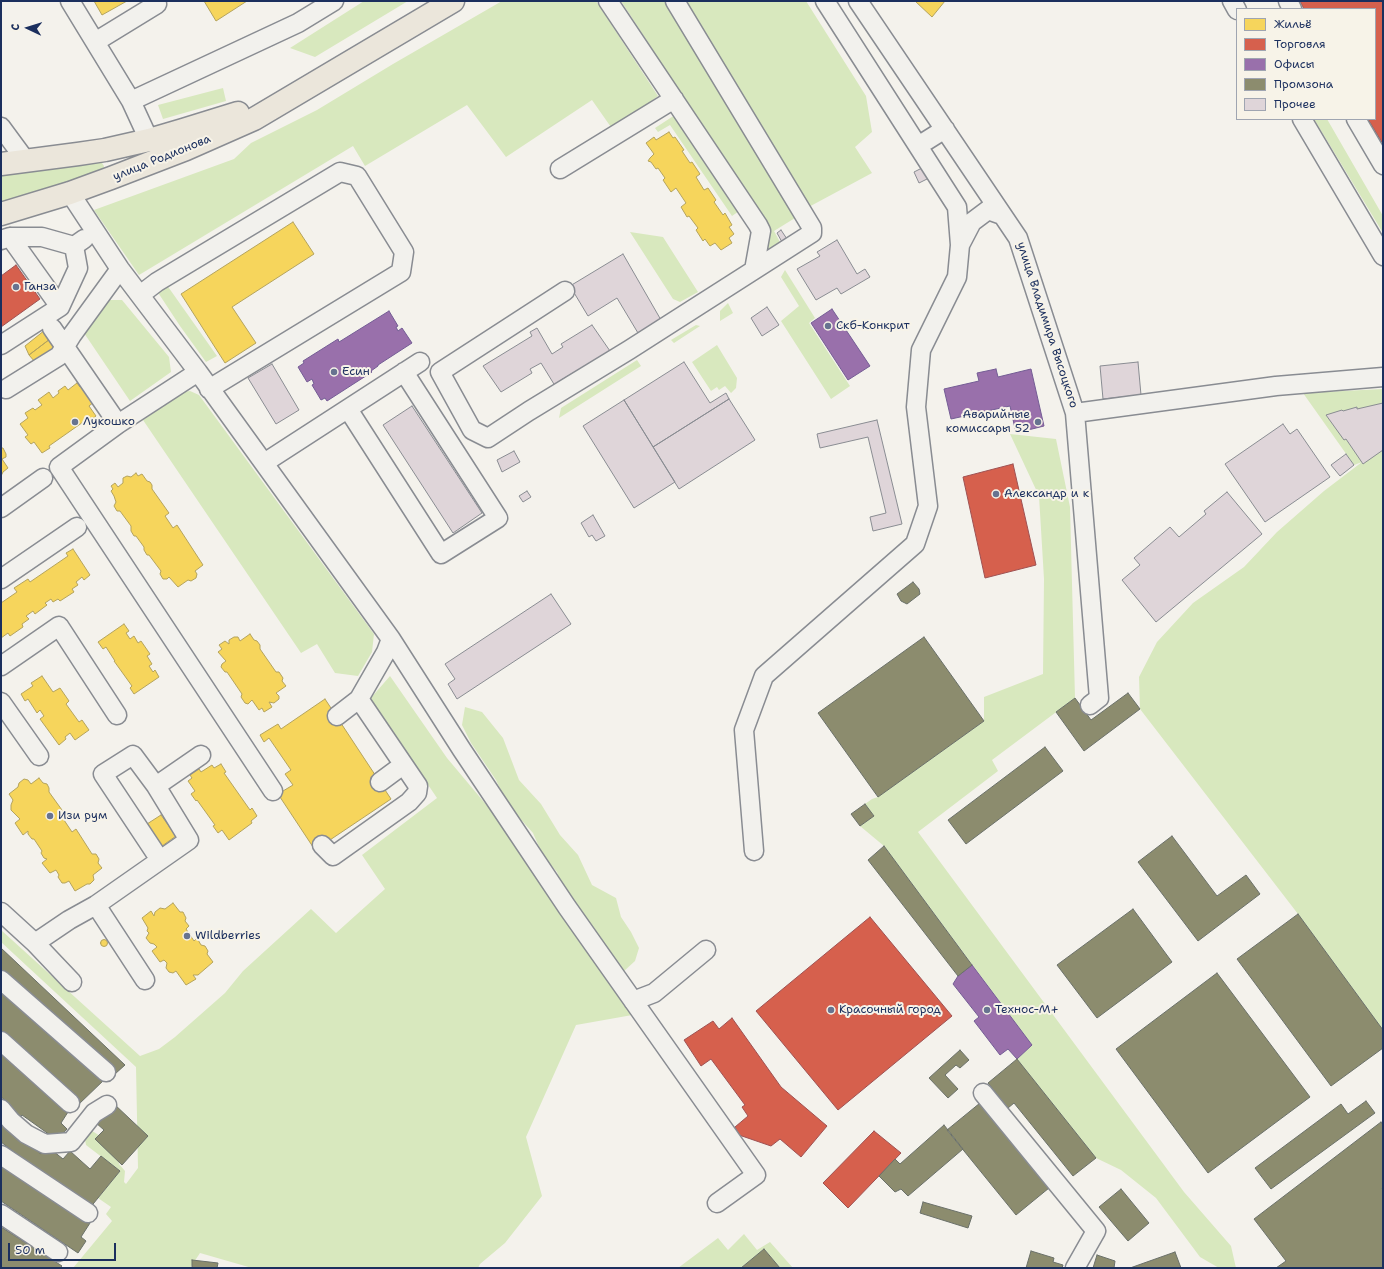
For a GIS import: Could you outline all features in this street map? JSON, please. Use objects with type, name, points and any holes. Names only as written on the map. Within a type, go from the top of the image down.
[{"type":"main road","name":"улица Родионова","points":[[1,214],[70,193],[186,150],[254,119],[453,1]]},
{"type":"main road","name":"улица Родионова","points":[[1,164],[78,154],[149,140],[230,116],[315,83]]},
{"type":"street","points":[[70,1],[131,101],[149,140]]},
{"type":"street","points":[[131,101],[298,23],[334,1]]},
{"type":"street","points":[[608,1],[758,225],[761,231],[754,270]]},
{"type":"street","points":[[565,291],[440,372],[472,430],[488,438],[529,410],[629,350],[812,233],[812,228],[675,1]]},
{"type":"street","points":[[754,851],[744,730],[764,676],[915,544],[928,506],[916,407],[921,350],[957,277],[960,245],[957,208],[825,1]]},
{"type":"street","name":"улица Владимира Высоцкого","points":[[858,1],[1018,238],[1075,413],[1276,386],[1383,377]]},
{"type":"street","points":[[94,42],[157,4]]},
{"type":"street","points":[[560,169],[674,98]]},
{"type":"street","points":[[1303,120],[1383,256]]},
{"type":"street","points":[[1357,120],[1383,165]]},
{"type":"street","points":[[1,127],[26,161]]},
{"type":"street","points":[[918,146],[945,129]]},
{"type":"street","points":[[140,295],[157,282],[340,172],[358,176],[404,252],[401,272],[209,388]]},
{"type":"street","points":[[70,193],[120,269],[198,372],[391,639],[462,750],[567,907],[756,1174],[717,1203]]},
{"type":"street","points":[[960,245],[972,222],[988,210],[1002,214]]},
{"type":"street","points":[[5,239],[42,237],[74,246],[95,232]]},
{"type":"street","points":[[5,239],[60,307]]},
{"type":"street","points":[[1,344],[60,307],[78,268],[74,246]]},
{"type":"street","points":[[6,389],[59,356],[72,335],[120,269]]},
{"type":"street","points":[[52,328],[118,424]]},
{"type":"street","points":[[264,464],[420,362]]},
{"type":"street","points":[[198,372],[118,424],[59,467],[273,791]]},
{"type":"street","points":[[348,409],[441,554],[498,518],[404,372]]},
{"type":"street","points":[[1075,413],[1100,698],[1090,705]]},
{"type":"street","points":[[1,508],[43,478]]},
{"type":"street","points":[[1,579],[77,527]]},
{"type":"street","points":[[1,666],[59,626],[117,714]]},
{"type":"street","points":[[336,716],[359,699],[386,652],[391,639]]},
{"type":"street","points":[[322,845],[333,856],[409,802],[417,794],[418,786],[359,699]]},
{"type":"street","points":[[1,702],[39,756]]},
{"type":"street","points":[[35,943],[69,920],[96,905],[189,840],[156,786],[133,754],[103,774],[160,860]]},
{"type":"street","points":[[156,786],[201,755]]},
{"type":"street","points":[[380,782],[403,765]]},
{"type":"street","points":[[96,905],[145,980]]},
{"type":"street","points":[[1,912],[35,943],[72,982]]},
{"type":"street","points":[[633,1001],[654,993],[706,950]]},
{"type":"street","points":[[1,980],[106,1072]]},
{"type":"street","points":[[1,1041],[70,1103]]},
{"type":"street","points":[[983,1093],[1096,1231],[1075,1268]]},
{"type":"street","points":[[1,1108],[11,1121],[26,1134],[45,1144],[71,1142],[94,1113],[107,1105]]},
{"type":"street","points":[[1,1155],[88,1212]]},
{"type":"street","points":[[1,1214],[58,1252]]},
{"type":"green space","points":[[364,1],[408,1],[315,57],[290,48]]},
{"type":"green space","points":[[502,1],[596,1],[658,96],[613,130],[592,100],[506,157],[467,105],[365,166],[353,146],[139,275],[94,210],[234,159],[251,143],[317,110]]},
{"type":"green space","points":[[621,1],[667,1],[795,218],[774,231],[781,244],[762,257],[770,230]]},
{"type":"green space","points":[[679,1],[806,1],[866,96],[872,132],[855,147],[872,173],[805,209]]},
{"type":"green space","points":[[223,88],[226,101],[163,119],[158,105]]},
{"type":"green space","points":[[678,113],[742,209],[732,216],[670,125],[658,132],[655,128]]},
{"type":"green space","points":[[1315,120],[1328,120],[1383,216],[1383,233]]},
{"type":"green space","points":[[97,161],[102,163],[104,166],[103,170],[99,173],[1,205],[1,174]]},
{"type":"green space","points":[[630,232],[663,237],[698,292],[680,302],[673,299]]},
{"type":"green space","points":[[785,270],[815,318],[809,323],[850,386],[831,399],[781,321],[799,306],[781,277]]},
{"type":"green space","points":[[164,281],[217,356],[206,362],[180,326],[157,291]]},
{"type":"green space","points":[[106,300],[122,300],[169,357],[171,372],[130,401],[84,333]]},
{"type":"green space","points":[[728,303],[733,313],[720,321],[720,311]]},
{"type":"green space","points":[[696,325],[700,326],[674,343],[671,340]]},
{"type":"green space","points":[[717,345],[737,378],[736,388],[731,393],[725,386],[719,390],[717,387],[711,391],[692,362]]},
{"type":"green space","points":[[637,360],[641,366],[559,418],[561,408]]},
{"type":"green space","points":[[1383,389],[1383,1030],[1298,914],[1140,709],[1139,677],[1157,642],[1193,603],[1244,567],[1277,532],[1324,491],[1362,462],[1354,465],[1303,393]]},
{"type":"green space","points":[[190,391],[199,395],[374,634],[372,652],[358,676],[335,673],[317,644],[301,653],[143,420],[182,392]]},
{"type":"green space","points":[[1010,434],[1056,439],[1070,507],[1075,698],[992,760],[998,771],[918,832],[1184,1192],[1231,1246],[1236,1268],[1219,1268],[1200,1257],[1156,1198],[1121,1170],[1096,1158],[1017,1059],[1032,1045],[884,846],[860,826],[874,816],[865,804],[878,797],[984,721],[984,697],[1043,674],[1044,579],[1039,496]]},
{"type":"green space","points":[[390,676],[447,758],[515,839],[562,886],[557,872],[543,856],[533,833],[507,804],[496,780],[471,743],[462,725],[465,707],[482,712],[503,738],[519,780],[541,804],[560,835],[578,855],[592,885],[616,898],[621,917],[639,948],[635,961],[623,972],[638,1014],[576,1025],[526,1137],[542,1196],[505,1243],[480,1264],[478,1268],[252,1268],[200,1253],[190,1268],[73,1268],[112,1221],[106,1214],[111,1207],[98,1198],[120,1171],[86,1145],[84,1134],[89,1129],[105,1139],[117,1151],[119,1164],[125,1171],[124,1182],[126,1184],[138,1168],[136,1067],[1,942],[1,930],[140,1056],[159,1049],[175,1037],[225,993],[243,971],[311,909],[336,933],[385,889],[362,855],[437,798],[370,699]]},
{"type":"green space","points":[[744,1234],[757,1250],[770,1242],[793,1268],[780,1268],[764,1249],[741,1268],[678,1268],[718,1238],[728,1250]]},
{"type":"building: Жильё","points":[[94,1],[127,1],[102,15]]},
{"type":"building: Жильё","points":[[204,1],[247,1],[216,21]]},
{"type":"building: Жильё","points":[[915,1],[945,1],[932,17]]},
{"type":"building: Жильё","points":[[669,132],[673,138],[675,137],[684,150],[682,151],[690,163],[692,162],[700,174],[696,177],[704,190],[708,188],[716,200],[714,202],[723,215],[725,213],[732,225],[729,227],[734,234],[729,238],[732,243],[721,250],[715,243],[710,246],[705,239],[703,241],[696,230],[698,228],[689,216],[687,217],[681,207],[686,203],[676,188],[671,192],[663,180],[665,178],[658,168],[656,169],[651,162],[648,161],[654,154],[646,143],[654,137],[656,140]]},
{"type":"building: Жильё","points":[[293,222],[314,254],[232,307],[256,343],[225,363],[181,294]]},
{"type":"building: Жильё","points":[[45,330],[50,339],[29,355],[25,346]]},
{"type":"building: Жильё","points":[[50,339],[56,348],[35,362],[29,355]]},
{"type":"building: Жильё","points":[[77,383],[80,387],[84,383],[94,402],[89,406],[96,416],[87,423],[86,420],[49,446],[50,448],[42,453],[34,442],[31,444],[25,437],[28,435],[20,424],[28,418],[25,413],[33,408],[35,410],[42,405],[38,400],[49,392],[53,398],[59,393],[58,391],[65,386],[68,390]]},
{"type":"building: Жильё","points":[[1,448],[3,448],[6,454],[6,457],[2,459],[8,468],[1,476]]},
{"type":"building: Жильё","points":[[136,473],[138,476],[142,474],[147,481],[150,482],[152,489],[169,513],[165,516],[173,528],[177,525],[203,565],[195,571],[197,574],[196,578],[191,581],[188,580],[178,587],[169,577],[167,579],[163,579],[160,574],[161,571],[149,555],[147,555],[144,547],[136,536],[134,536],[131,531],[131,526],[120,511],[117,511],[114,506],[116,502],[111,491],[113,489],[111,486],[115,483],[118,487],[123,483],[123,478],[127,476],[131,477]]},
{"type":"building: Жильё","points":[[73,549],[90,575],[84,580],[82,577],[76,582],[78,585],[72,589],[74,592],[60,601],[58,599],[53,602],[51,599],[45,603],[47,605],[35,614],[33,611],[26,616],[29,619],[22,624],[23,627],[10,636],[8,633],[1,638],[1,603],[17,592],[14,588],[28,579],[30,582],[68,556],[66,553]]},
{"type":"building: Жильё","points":[[124,624],[129,631],[126,633],[130,639],[134,636],[138,643],[141,641],[150,654],[147,656],[152,664],[149,666],[153,672],[155,670],[159,677],[134,694],[130,688],[132,686],[106,647],[103,649],[98,642]]},
{"type":"building: Жильё","points":[[250,634],[260,645],[260,649],[276,672],[279,672],[283,678],[282,681],[286,686],[276,693],[279,696],[279,699],[274,703],[269,702],[272,707],[264,712],[262,708],[259,710],[252,700],[248,704],[245,703],[241,697],[242,694],[227,672],[225,672],[221,667],[226,661],[218,652],[222,649],[219,645],[225,641],[229,644],[229,640],[234,637],[238,637],[240,641]]},
{"type":"building: Жильё","points":[[42,676],[53,692],[60,688],[69,701],[66,704],[79,722],[82,720],[89,730],[75,740],[70,733],[59,745],[40,719],[44,716],[40,710],[37,713],[28,699],[25,701],[21,694],[33,686],[31,683]]},
{"type":"building: Жильё","points":[[325,699],[391,799],[315,850],[278,794],[293,785],[285,774],[291,770],[269,738],[264,742],[260,735],[278,724],[281,729]]},
{"type":"building: Жильё","points":[[221,764],[226,772],[224,773],[250,810],[252,808],[257,816],[251,821],[252,823],[229,840],[222,830],[218,833],[213,826],[215,825],[191,794],[195,791],[188,781],[192,778],[190,775],[199,769],[201,772],[212,765],[214,768]]},
{"type":"building: Жильё","points":[[39,778],[43,783],[47,784],[49,792],[67,817],[64,820],[72,832],[76,829],[92,854],[96,854],[99,859],[98,863],[102,868],[93,875],[94,880],[90,884],[87,884],[75,891],[69,881],[62,883],[56,870],[50,873],[42,863],[47,859],[44,858],[41,853],[42,851],[34,839],[32,839],[28,834],[28,831],[23,835],[15,823],[20,819],[11,810],[13,800],[9,794],[18,787],[19,783],[24,779],[28,780],[31,784]]},
{"type":"building: Жильё","points":[[161,815],[176,836],[162,846],[147,824]]},
{"type":"building: Жильё","points":[[173,903],[180,912],[183,912],[186,918],[185,921],[189,926],[186,929],[194,941],[197,938],[201,945],[205,946],[208,951],[207,954],[213,962],[198,975],[193,975],[196,979],[186,985],[176,971],[173,973],[169,972],[166,968],[167,963],[164,960],[160,962],[152,951],[157,947],[150,943],[146,938],[149,933],[147,931],[148,928],[142,918],[151,911],[154,916],[155,912],[160,908],[165,909]]},
{"type":"building: Жильё","points":[[104,939],[107,940],[107,946],[104,947],[101,946],[100,943],[101,940]]},
{"type":"building: Торговля","points":[[1300,1],[1383,1],[1383,144],[1369,120],[1376,120],[1376,8],[1304,8]]},
{"type":"building: Торговля","name":"Ганза","points":[[16,265],[40,299],[1,327],[1,276]]},
{"type":"building: Торговля","points":[[1013,464],[1036,565],[985,578],[963,477]]},
{"type":"building: Торговля","points":[[870,917],[952,1016],[838,1110],[756,1011]]},
{"type":"building: Торговля","points":[[732,1018],[781,1087],[827,1126],[801,1157],[780,1139],[771,1146],[739,1135],[735,1127],[748,1116],[742,1107],[745,1105],[711,1059],[701,1066],[684,1040],[713,1021],[719,1029]]},
{"type":"building: Торговля","points":[[874,1131],[901,1153],[848,1208],[823,1183]]},
{"type":"building: Офисы","points":[[832,309],[870,366],[848,380],[811,323]]},
{"type":"building: Офисы","points":[[389,311],[398,326],[396,327],[398,331],[402,328],[412,343],[378,365],[371,371],[372,372],[327,401],[325,398],[321,400],[312,385],[314,384],[312,379],[307,382],[298,367],[304,363],[303,361],[338,339],[339,342]]},
{"type":"building: Офисы","points":[[996,369],[998,377],[1031,369],[1044,426],[1016,433],[1010,406],[951,419],[944,389],[979,381],[977,373]]},
{"type":"building: Офисы","points":[[972,965],[1032,1045],[1017,1059],[1008,1049],[1000,1055],[974,1021],[979,1017],[953,984],[958,976]]},
{"type":"building: Промзона","points":[[913,582],[919,589],[920,594],[907,604],[901,601],[897,594]]},
{"type":"building: Промзона","points":[[924,637],[984,721],[878,797],[818,713]]},
{"type":"building: Промзона","points":[[1128,693],[1140,709],[1084,751],[1056,712],[1075,698],[1091,720]]},
{"type":"building: Промзона","points":[[1045,747],[1063,771],[966,844],[948,820]]},
{"type":"building: Промзона","points":[[865,804],[874,816],[860,826],[851,814]]},
{"type":"building: Промзона","points":[[1172,836],[1217,896],[1246,875],[1260,894],[1198,941],[1138,862]]},
{"type":"building: Промзона","points":[[884,846],[972,965],[958,976],[868,860]]},
{"type":"building: Промзона","points":[[1133,909],[1172,962],[1097,1018],[1057,965]]},
{"type":"building: Промзона","points":[[1298,914],[1383,1030],[1383,1048],[1331,1086],[1237,959]]},
{"type":"building: Промзона","points":[[1,948],[125,1065],[115,1074],[1,971]]},
{"type":"building: Промзона","points":[[1217,973],[1310,1097],[1208,1173],[1116,1049]]},
{"type":"building: Промзона","points":[[1,991],[105,1079],[78,1105],[1,1033]]},
{"type":"building: Промзона","points":[[960,1050],[969,1060],[960,1068],[956,1065],[945,1075],[958,1089],[948,1098],[929,1078]]},
{"type":"building: Промзона","points":[[1,1051],[68,1112],[61,1123],[67,1129],[57,1140],[22,1115],[18,1120],[6,1110],[10,1104],[1,1097]]},
{"type":"building: Промзона","points":[[1017,1059],[1096,1158],[1073,1176],[1014,1103],[1008,1108],[988,1083]]},
{"type":"building: Промзона","points":[[1366,1101],[1375,1113],[1271,1189],[1255,1168],[1341,1104],[1348,1114]]},
{"type":"building: Промзона","points":[[113,1103],[148,1136],[122,1165],[95,1139],[104,1130],[95,1122]]},
{"type":"building: Промзона","points":[[980,1103],[1049,1188],[1016,1215],[947,1130]]},
{"type":"building: Промзона","points":[[1,1122],[41,1154],[48,1147],[63,1159],[70,1151],[90,1169],[101,1156],[120,1171],[89,1209],[1,1142]]},
{"type":"building: Промзона","points":[[1381,1122],[1383,1125],[1383,1268],[1276,1268],[1286,1261],[1254,1219]]},
{"type":"building: Промзона","points":[[944,1125],[963,1149],[908,1196],[901,1189],[895,1192],[879,1176],[895,1159],[900,1164]]},
{"type":"building: Промзона","points":[[1,1166],[90,1223],[81,1237],[86,1241],[78,1253],[1,1201]]},
{"type":"building: Промзона","points":[[1121,1189],[1149,1223],[1128,1241],[1099,1207]]},
{"type":"building: Промзона","points":[[923,1202],[972,1216],[968,1228],[920,1213]]},
{"type":"building: Промзона","points":[[1,1227],[62,1266],[60,1268],[1,1268]]},
{"type":"building: Промзона","points":[[764,1249],[780,1268],[741,1268]]},
{"type":"building: Промзона","points":[[1031,1251],[1054,1258],[1053,1262],[1063,1265],[1062,1268],[1026,1268]]},
{"type":"building: Промзона","points":[[1175,1252],[1181,1268],[1130,1268]]},
{"type":"building: Промзона","points":[[1097,1255],[1115,1261],[1114,1268],[1093,1268]]},
{"type":"building: Промзона","points":[[192,1260],[218,1263],[217,1268],[192,1268]]},
{"type":"building: Прочее","points":[[924,167],[929,178],[919,183],[914,172]]},
{"type":"building: Прочее","points":[[781,230],[787,239],[782,242],[777,233]]},
{"type":"building: Прочее","points":[[837,240],[857,274],[865,269],[870,277],[841,294],[837,288],[816,300],[797,269],[820,256],[817,252]]},
{"type":"building: Прочее","points":[[623,254],[661,320],[638,333],[617,298],[588,316],[570,286]]},
{"type":"building: Прочее","points":[[767,307],[779,325],[762,336],[751,318]]},
{"type":"building: Прочее","points":[[592,325],[610,351],[561,380],[564,384],[557,389],[541,363],[530,369],[532,373],[501,392],[483,366],[532,336],[530,332],[537,328],[552,354],[563,347],[561,344]]},
{"type":"building: Прочее","points":[[684,362],[710,403],[726,393],[729,399],[653,447],[624,400]]},
{"type":"building: Прочее","points":[[1138,362],[1141,395],[1103,399],[1100,366]]},
{"type":"building: Прочее","points":[[272,364],[299,410],[276,424],[248,378]]},
{"type":"building: Прочее","points":[[729,399],[755,440],[679,489],[653,447]]},
{"type":"building: Прочее","points":[[624,400],[675,482],[634,508],[583,426]]},
{"type":"building: Прочее","points":[[1383,403],[1383,450],[1363,464],[1346,439],[1344,440],[1326,415],[1342,410],[1357,407],[1357,409]]},
{"type":"building: Прочее","points":[[412,406],[482,513],[453,533],[383,425]]},
{"type":"building: Прочее","points":[[877,420],[902,524],[873,531],[870,517],[886,513],[868,437],[820,448],[817,434]]},
{"type":"building: Прочее","points":[[1283,424],[1290,434],[1297,429],[1330,477],[1265,522],[1225,464]]},
{"type":"building: Прочее","points":[[514,451],[520,462],[502,472],[497,460]]},
{"type":"building: Прочее","points":[[1346,454],[1354,465],[1340,476],[1331,465]]},
{"type":"building: Прочее","points":[[527,491],[531,497],[523,502],[519,496]]},
{"type":"building: Прочее","points":[[1227,492],[1262,534],[1156,622],[1122,580],[1140,565],[1134,558],[1170,527],[1179,537],[1206,514],[1204,511]]},
{"type":"building: Прочее","points":[[593,515],[605,536],[596,541],[592,535],[589,537],[581,523]]},
{"type":"building: Прочее","points":[[551,594],[571,624],[457,699],[448,684],[455,679],[445,664]]},
{"type":"place","name":"Ганза","points":[[16,287]]},
{"type":"place","name":"Скб-Конкрит","points":[[828,326]]},
{"type":"place","name":"Есин","points":[[334,372]]},
{"type":"place","name":"Лукошко","points":[[75,422]]},
{"type":"place","name":"Аварийные комиссары 52","points":[[1038,422]]},
{"type":"place","name":"Александр и к","points":[[996,494]]},
{"type":"place","name":"Изи рум","points":[[50,816]]},
{"type":"place","name":"Wildberries","points":[[187,936]]},
{"type":"place","name":"Красочный город","points":[[831,1010]]},
{"type":"place","name":"Технос-М+","points":[[987,1010]]}]
